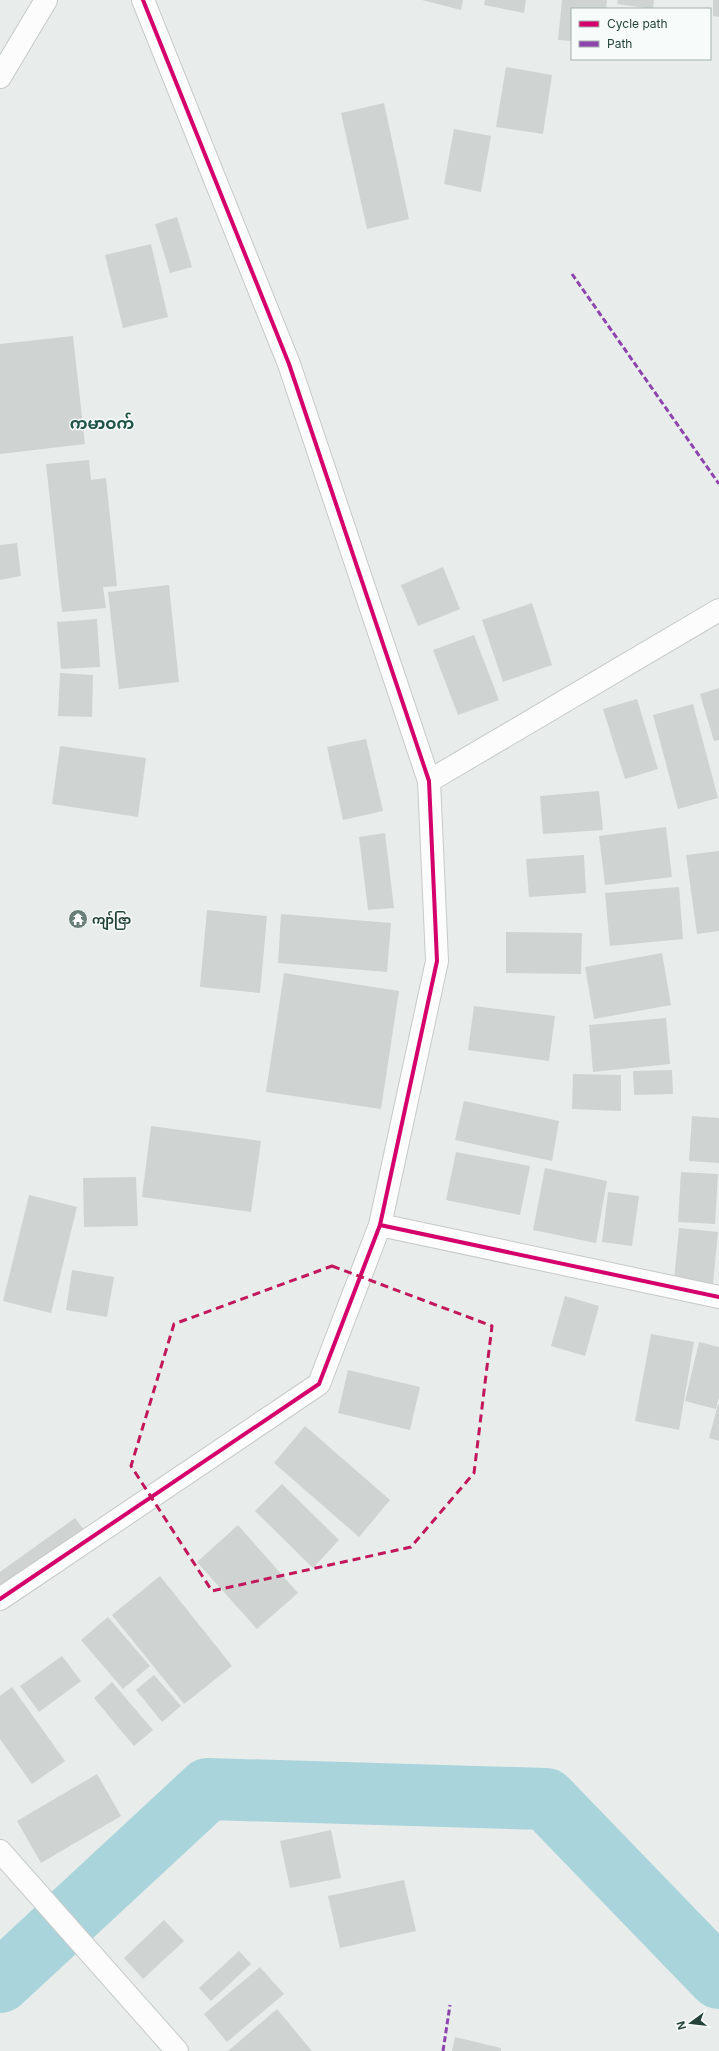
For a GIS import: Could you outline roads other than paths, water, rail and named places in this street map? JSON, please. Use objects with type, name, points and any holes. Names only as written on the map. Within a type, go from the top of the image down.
[{"type":"street","points":[[0,77],[46,0]]},
{"type":"street","points":[[0,1599],[319,1384],[380,1224],[437,961],[429,781],[289,364],[143,0]]},
{"type":"street","points":[[429,781],[719,610]]},
{"type":"street","points":[[380,1224],[719,1297]]},
{"type":"street","points":[[0,1851],[177,2051]]},
{"type":"waterway","points":[[0,1982],[208,1789],[546,1799],[719,1978]]},
{"type":"place","name":"ကျာ်ဇြာ","points":[[78,919]]},
{"type":"district","name":"ကမာဝက်","points":[[102,423]]}]
